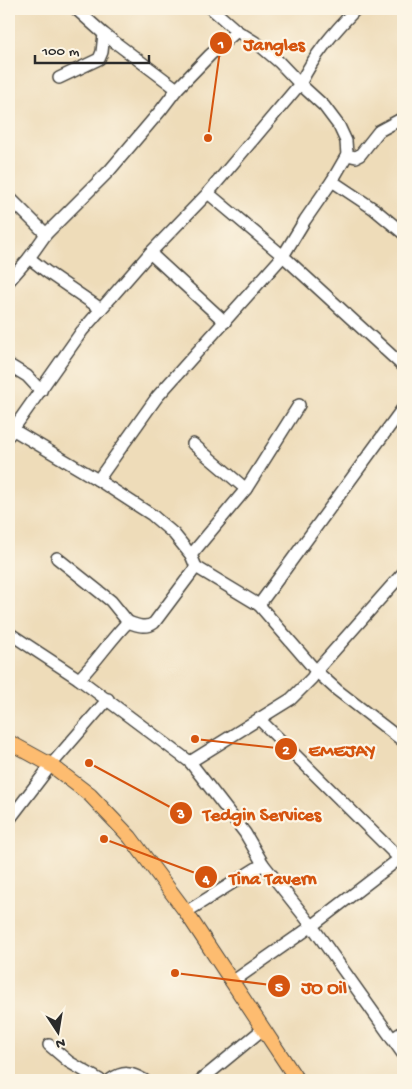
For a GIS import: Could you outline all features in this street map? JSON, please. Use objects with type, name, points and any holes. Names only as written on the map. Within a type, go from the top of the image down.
[{"type":"main road","points":[[9,742],[51,765],[90,795],[111,816],[158,872],[297,1080]]},
{"type":"street","points":[[76,9],[104,34],[177,90]]},
{"type":"street","points":[[356,9],[329,36],[300,84],[208,194],[150,253],[82,332],[10,432],[98,480],[152,516],[174,534],[191,555],[196,567],[259,605],[316,671],[337,690],[403,741]]},
{"type":"street","points":[[98,480],[157,397],[283,256],[304,220],[332,181],[346,155],[346,141],[339,126],[324,106],[279,62],[258,44],[237,31],[216,10]]},
{"type":"street","points":[[9,281],[46,234],[110,170],[177,90],[210,55],[237,31]]},
{"type":"street","points":[[59,78],[99,59],[102,52],[104,34]]},
{"type":"street","points":[[346,155],[356,157],[360,155],[380,131],[403,118]]},
{"type":"street","points":[[332,181],[374,209],[403,233]]},
{"type":"street","points":[[208,194],[283,256],[403,366]]},
{"type":"street","points":[[9,197],[46,234]]},
{"type":"street","points":[[150,253],[225,322]]},
{"type":"street","points":[[29,258],[101,309]]},
{"type":"street","points":[[9,364],[27,376],[41,391]]},
{"type":"street","points":[[191,555],[246,489],[299,405]]},
{"type":"street","points":[[259,605],[403,408]]},
{"type":"street","points":[[193,444],[246,489]]},
{"type":"street","points":[[58,558],[111,601],[128,622],[149,626],[154,623],[196,567]]},
{"type":"street","points":[[190,762],[300,691],[403,573]]},
{"type":"street","points":[[79,679],[94,664],[110,641],[128,622]]},
{"type":"street","points":[[9,633],[108,699],[190,762],[245,834],[262,864],[312,926],[403,1054]]},
{"type":"street","points":[[9,820],[51,765],[108,699]]},
{"type":"street","points":[[232,982],[401,861],[259,719]]},
{"type":"street","points":[[186,912],[262,864]]},
{"type":"street","points":[[201,1080],[263,1030]]},
{"type":"street","points":[[392,1039],[403,1032]]},
{"type":"street","points":[[49,1045],[69,1062],[100,1080]]},
{"type":"street","points":[[110,1080],[119,1074],[127,1073],[136,1075],[144,1080]]},
{"type":"place","name":"Jangles","points":[[208,138]]},
{"type":"place","name":"EMEJAY","points":[[195,739]]},
{"type":"place","name":"Tedgin Services","points":[[89,763]]},
{"type":"place","name":"Tina Tavern","points":[[104,839]]},
{"type":"place","name":"JO Oil","points":[[175,973]]}]
